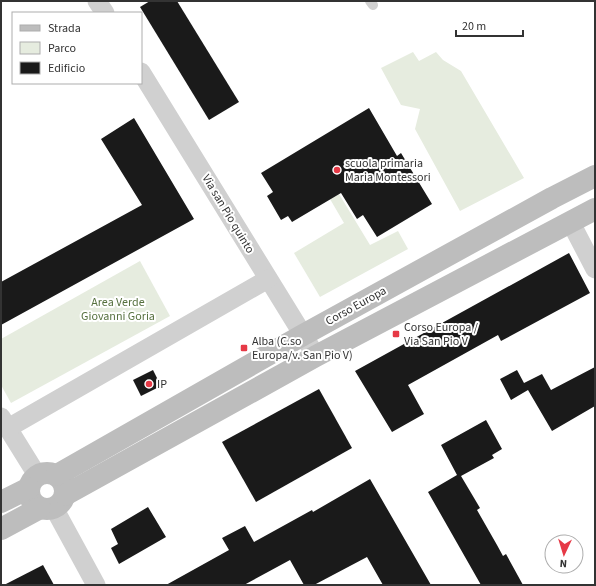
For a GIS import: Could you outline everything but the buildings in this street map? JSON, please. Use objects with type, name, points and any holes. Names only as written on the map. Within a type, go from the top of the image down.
[{"type":"main road","name":"Corso Europa","points":[[1,502],[552,198],[595,176]]},
{"type":"main road","name":"Corso Europa","points":[[1,529],[53,503],[316,356],[595,209]]},
{"type":"main road","points":[[41,479],[64,483],[53,503],[31,500],[41,479]]},
{"type":"street","points":[[97,1],[104,12]]},
{"type":"street","name":"Via san Pio quinto","points":[[142,74],[316,356]]},
{"type":"street","points":[[571,222],[595,269]]},
{"type":"street","points":[[41,479],[4,422],[268,279]]},
{"type":"street","points":[[53,503],[96,585]]},
{"type":"green space","points":[[413,52],[419,61],[436,52],[443,60],[461,71],[524,178],[460,211],[415,129],[420,109],[401,105],[381,68]]},
{"type":"green space","points":[[339,194],[370,245],[398,231],[408,249],[320,297],[294,253],[344,223],[330,199]]},
{"type":"green space","name":"Area Verde Giovanni Goria","points":[[140,261],[170,316],[11,403],[1,385],[1,339]]},
{"type":"place","name":"scuola primaria Maria Montessori","points":[[337,170]]},
{"type":"place","name":"Corso Europa / Via San Pio V","points":[[396,334]]},
{"type":"place","name":"Alba (C.so Europa/v. San Pio V)","points":[[244,348]]},
{"type":"place","name":"IP","points":[[149,384]]}]
